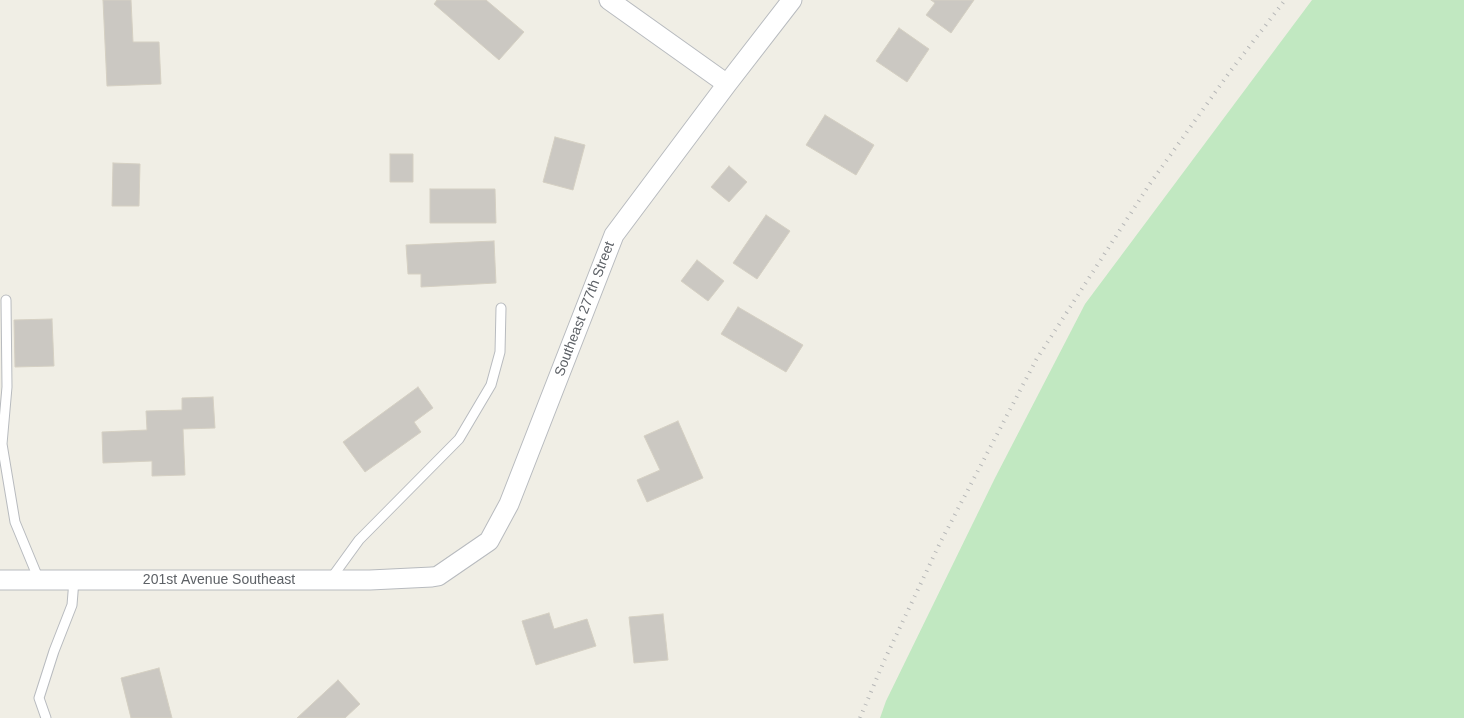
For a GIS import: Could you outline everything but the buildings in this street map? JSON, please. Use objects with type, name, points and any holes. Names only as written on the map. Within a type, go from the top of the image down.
[{"type":"street","points":[[608,0],[727,84]]},
{"type":"street","name":"Southeast 277th Street","points":[[438,576],[489,541],[509,504],[614,235],[792,0]]},
{"type":"street","name":"201st Avenue Southeast","points":[[0,580],[370,580],[438,576]]},
{"type":"lane","points":[[6,300],[7,387],[2,444],[16,522],[39,580]]},
{"type":"lane","points":[[330,580],[359,540],[459,439],[491,385],[500,352],[501,308]]},
{"type":"lane","points":[[46,718],[39,698],[54,651],[72,605],[74,580]]},
{"type":"green space","points":[[1312,0],[1464,0],[1464,718],[880,718],[886,701],[995,478],[1085,304]]},
{"type":"railway","points":[[860,718],[884,661],[939,545],[1036,360],[1149,185],[1229,73],[1285,0]]}]
